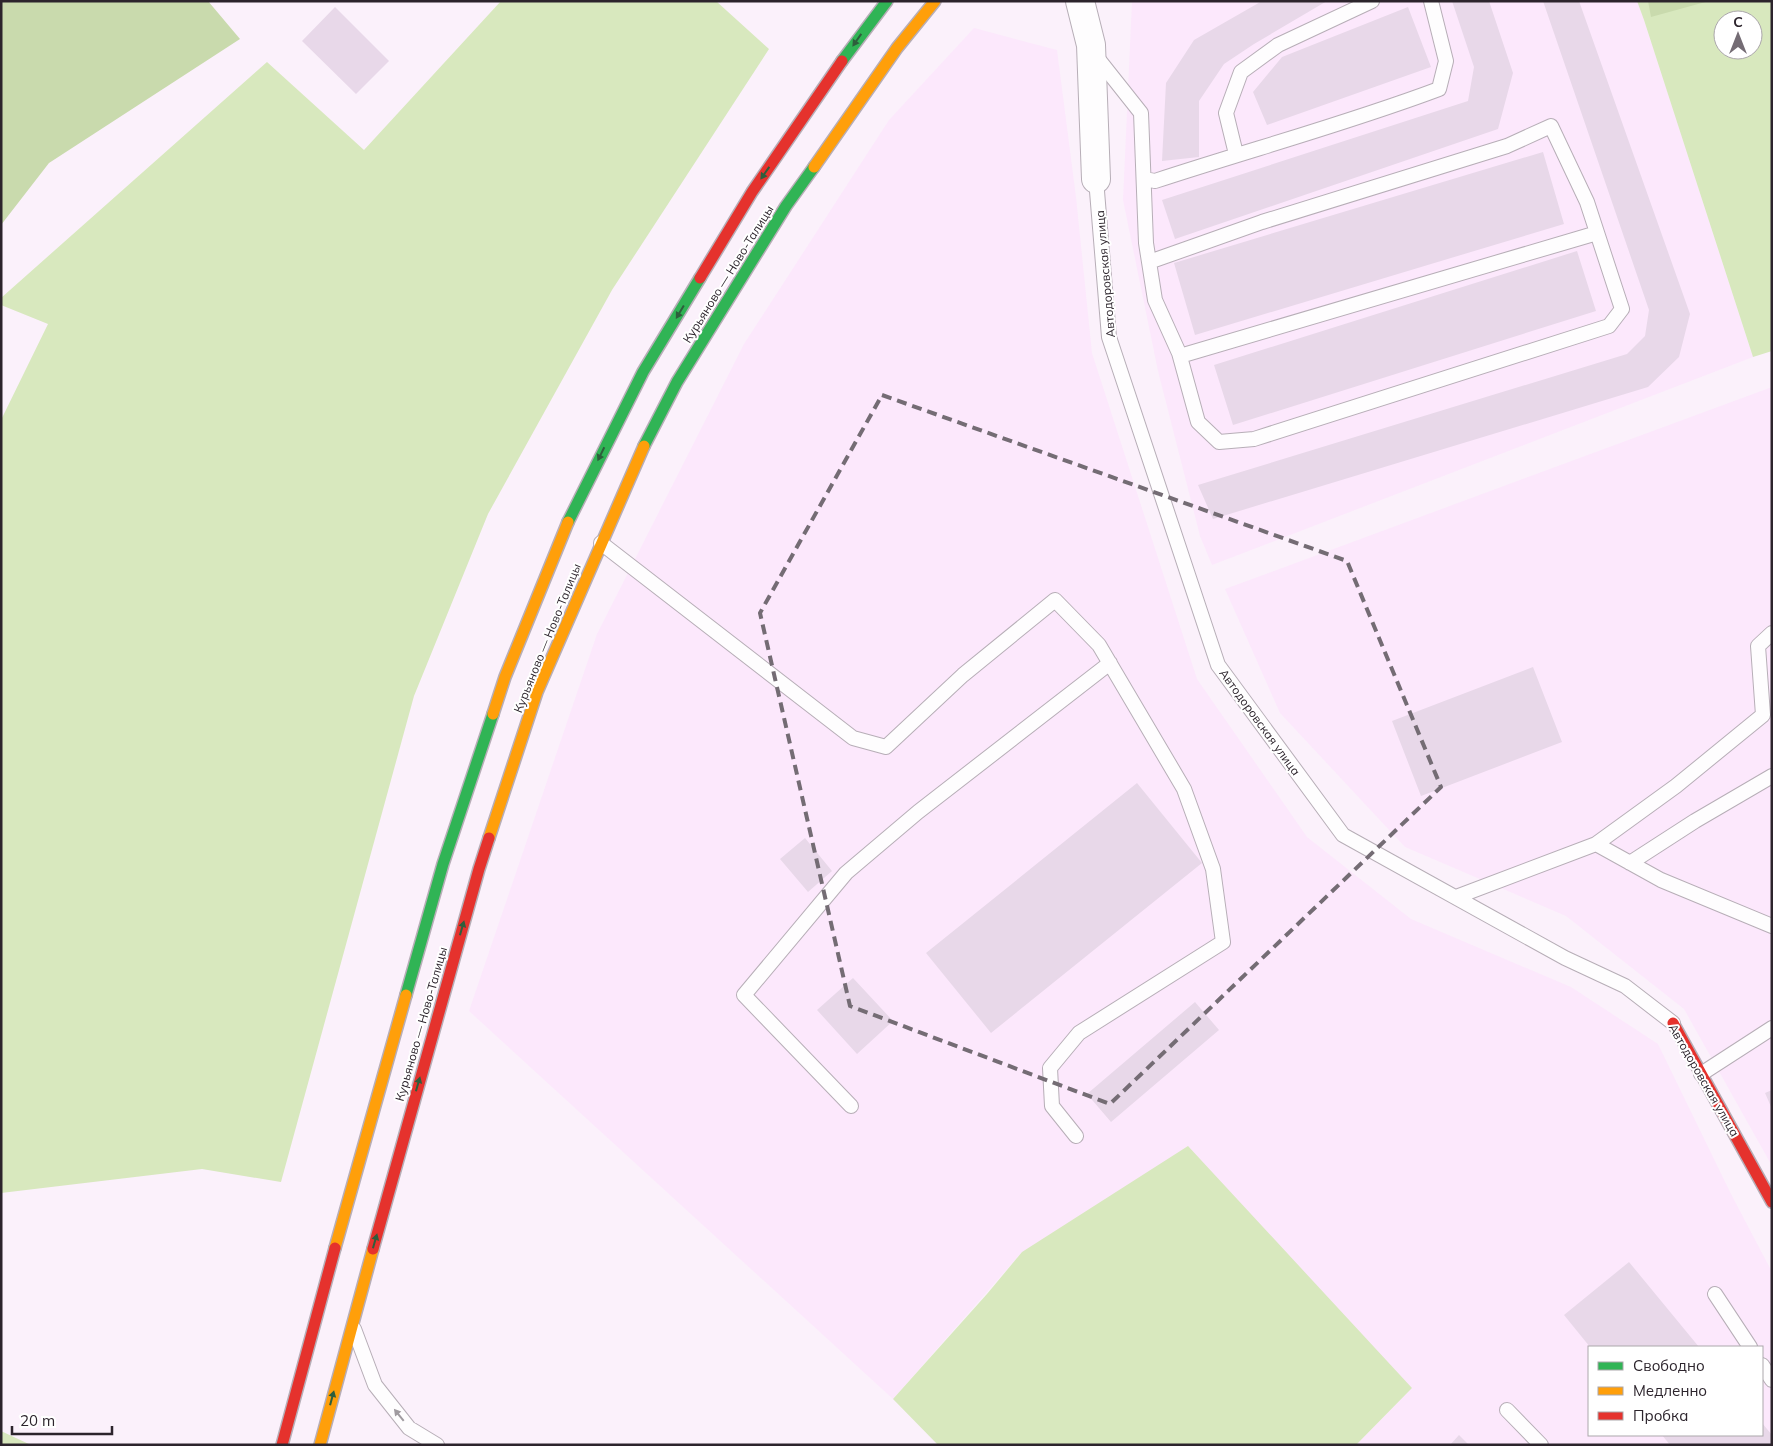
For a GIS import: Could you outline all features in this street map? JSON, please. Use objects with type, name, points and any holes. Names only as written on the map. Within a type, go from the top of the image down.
[{"type":"main road","name":"Курьяново — Ново-Талицы","points":[[282,1445],[317,1312],[444,864],[505,677],[566,526],[643,372],[747,200],[864,30],[887,1]]},
{"type":"main road","name":"Курьяново — Ново-Талицы","points":[[320,1445],[478,869],[537,692],[600,543],[640,452],[682,374],[786,206],[897,48],[934,1]]},
{"type":"main road","name":"Автодоровская улица","points":[[1673,1023],[1772,1202]]},
{"type":"street","name":"Автодоровская улица","points":[[1080,1],[1091,50],[1096,180]]},
{"type":"lane","points":[[1236,154],[1226,114],[1241,72],[1278,45],[1372,1]]},
{"type":"lane","points":[[1144,180],[1155,181],[1439,90],[1446,62],[1431,1]]},
{"type":"lane","points":[[1091,50],[1141,114],[1146,243],[1149,262],[1155,300],[1180,356],[1198,422],[1220,442],[1254,440],[1609,326],[1622,309],[1587,202],[1551,126],[1507,146],[1262,222],[1149,262]]},
{"type":"lane","name":"Автодоровская улица","points":[[1096,180],[1109,337],[1218,665],[1343,835],[1565,958],[1625,986],[1673,1023]]},
{"type":"lane","points":[[1180,356],[1597,233]]},
{"type":"lane","points":[[600,543],[853,738],[886,747],[963,675],[1055,600],[1099,645],[1184,789],[1213,869],[1223,942],[1079,1033],[1050,1068],[1052,1106],[1076,1136]]},
{"type":"lane","points":[[1456,897],[1596,844],[1676,786],[1763,715],[1758,646],[1772,633]]},
{"type":"lane","points":[[851,1106],[744,995],[846,873],[918,812],[1110,663]]},
{"type":"lane","points":[[1630,863],[1695,821],[1772,776]]},
{"type":"lane","points":[[1596,844],[1661,880],[1772,926]]},
{"type":"lane","points":[[1701,1074],[1772,1028]]},
{"type":"lane","points":[[1715,1294],[1749,1346]]},
{"type":"lane","points":[[352,1323],[374,1385],[409,1428],[437,1445]]},
{"type":"lane","points":[[1763,1366],[1772,1380]]},
{"type":"lane","points":[[1508,1410],[1541,1445]]},
{"type":"highlighted area","points":[[882,395],[1347,561],[1441,787],[1110,1104],[850,1006],[760,613]]},
{"type":"shaded area","points":[[1132,1],[1637,1],[1753,357],[1212,565],[1200,536],[1158,371],[1123,200]]},
{"type":"shaded area","points":[[974,28],[1057,50],[1076,197],[1092,353],[1197,679],[1307,837],[1411,919],[1571,987],[1658,1044],[1731,1194],[1772,1272],[1772,1445],[1356,1445],[1412,1388],[1022,1252],[893,1399],[469,1011],[597,634],[744,344],[889,120]]},
{"type":"shaded area","points":[[1772,387],[1772,1166],[1684,1009],[1566,916],[1405,847],[1280,713],[1225,589]]},
{"type":"green space","points":[[1,1],[208,1],[240,39],[49,163],[1,225]]},
{"type":"green space","points":[[501,1],[716,1],[769,49],[612,290],[488,514],[414,696],[281,1182],[202,1169],[1,1193],[1,420],[48,324],[1,305],[1,298],[267,62],[364,150]]},
{"type":"green space","points":[[1637,1],[1772,1],[1772,351],[1753,357]]},
{"type":"green space","points":[[1648,1],[1709,1],[1651,17]]},
{"type":"green space","points":[[1188,1146],[1412,1388],[1356,1445],[938,1445],[893,1399],[1022,1252]]},
{"type":"green space","points":[[1,1431],[31,1445],[1,1445]]},
{"type":"building","points":[[1262,1],[1327,1],[1224,64],[1199,101],[1199,157],[1162,161],[1166,83],[1194,40]]},
{"type":"building","points":[[1452,1],[1489,1],[1513,73],[1498,129],[1175,239],[1162,200],[1468,101],[1474,67]]},
{"type":"building","points":[[1543,1],[1579,1],[1690,314],[1679,357],[1648,387],[1213,519],[1198,485],[1627,354],[1645,336],[1649,310]]},
{"type":"building","points":[[335,7],[389,61],[356,94],[302,41]]},
{"type":"building","points":[[1408,7],[1431,67],[1267,125],[1253,92],[1282,57]]},
{"type":"building","points":[[1543,152],[1564,224],[1195,335],[1174,263]]},
{"type":"building","points":[[1577,251],[1596,311],[1233,425],[1214,365]]},
{"type":"building","points":[[1533,667],[1562,742],[1421,796],[1392,721]]},
{"type":"building","points":[[1137,783],[1202,863],[991,1033],[926,953]]},
{"type":"building","points":[[805,838],[832,871],[808,892],[780,859]]},
{"type":"building","points":[[853,978],[893,1021],[857,1054],[817,1010]]},
{"type":"building","points":[[1195,1002],[1219,1030],[1111,1122],[1087,1094]]},
{"type":"building","points":[[1772,1090],[1772,1109],[1765,1093]]},
{"type":"building","points":[[1629,1262],[1698,1346],[1589,1346],[1564,1315]]},
{"type":"building","points":[[1763,1424],[1772,1435],[1772,1445],[1670,1445],[1663,1436],[1763,1436]]},
{"type":"building","points":[[1459,1435],[1469,1445],[1450,1445]]},
{"type":"traffic: fast","points":[[842,61],[887,1]]},
{"type":"traffic: fast","points":[[644,446],[677,382],[786,206],[814,167]]},
{"type":"traffic: fast","points":[[568,522],[643,372],[700,278]]},
{"type":"traffic: fast","points":[[406,995],[443,864],[493,714]]},
{"type":"traffic: slow","points":[[814,167],[897,48],[935,1]]},
{"type":"traffic: slow","points":[[489,838],[537,692],[644,446]]},
{"type":"traffic: slow","points":[[493,714],[505,677],[568,522]]},
{"type":"traffic: slow","points":[[335,1248],[406,995]]},
{"type":"traffic: slow","points":[[320,1445],[373,1249]]},
{"type":"traffic: jam","points":[[700,278],[752,192],[842,61]]},
{"type":"traffic: jam","points":[[373,1249],[489,838]]},
{"type":"traffic: jam","points":[[1673,1023],[1772,1202]]},
{"type":"traffic: jam","points":[[282,1445],[335,1248]]}]
